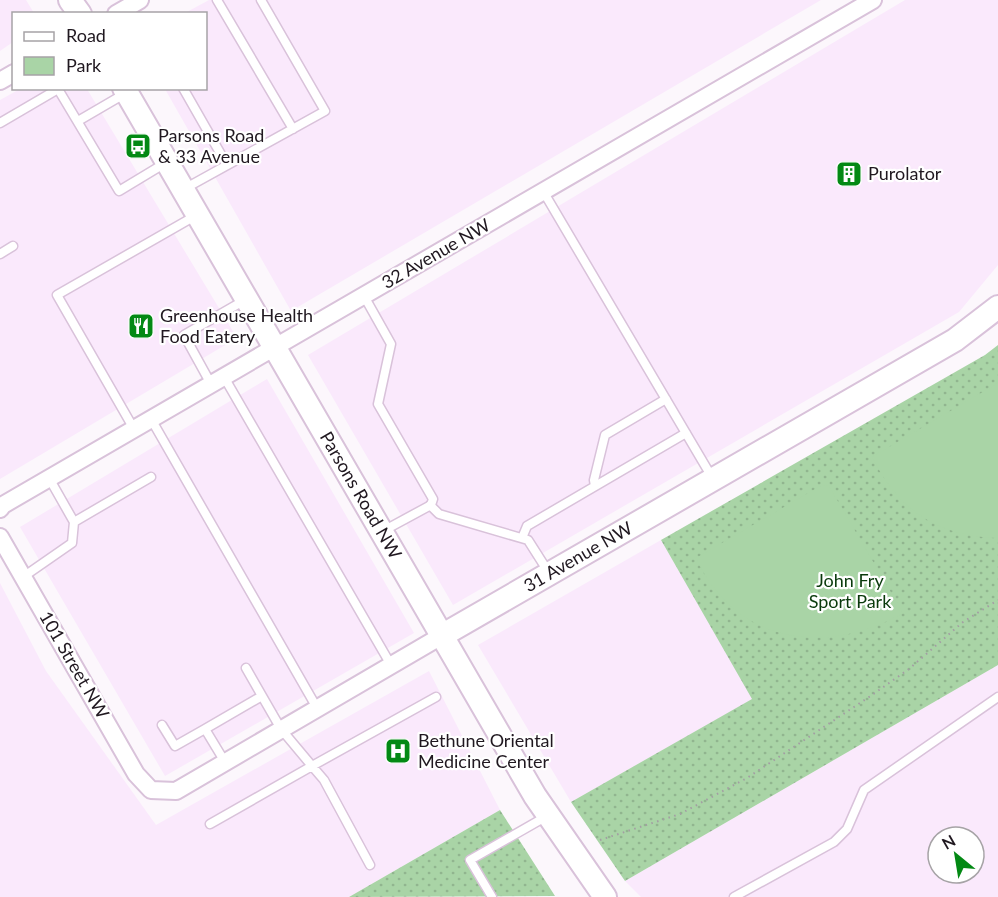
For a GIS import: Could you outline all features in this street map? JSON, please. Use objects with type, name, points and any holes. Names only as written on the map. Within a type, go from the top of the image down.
[{"type":"main road","points":[[70,0],[79,12]]},
{"type":"main road","name":"Parsons Road NW","points":[[125,91],[248,298],[548,816],[605,897]]},
{"type":"main road","name":"31 Avenue NW","points":[[443,635],[955,340],[998,307]]},
{"type":"street","name":"32 Avenue NW","points":[[0,509],[49,478],[873,0]]},
{"type":"street","points":[[122,12],[138,6]]},
{"type":"street","name":"101 Street NW","points":[[0,537],[136,774],[151,790]]},
{"type":"street","name":"31 Avenue NW","points":[[151,790],[176,791],[443,635]]},
{"type":"lane","points":[[217,0],[293,129]]},
{"type":"lane","points":[[184,189],[325,111],[261,0]]},
{"type":"lane","points":[[0,123],[56,90]]},
{"type":"lane","points":[[59,90],[119,191],[168,162]]},
{"type":"lane","points":[[184,90],[227,165]]},
{"type":"lane","points":[[78,122],[125,91]]},
{"type":"lane","points":[[543,191],[713,479]]},
{"type":"lane","points":[[134,429],[57,295],[198,214]]},
{"type":"lane","points":[[0,254],[13,246]]},
{"type":"lane","points":[[364,296],[391,344],[378,404],[433,502],[383,532]]},
{"type":"lane","points":[[248,298],[184,335],[218,380],[391,665]]},
{"type":"lane","points":[[595,486],[594,480],[605,435],[666,399]]},
{"type":"lane","points":[[151,419],[317,708]]},
{"type":"lane","points":[[522,538],[527,526],[686,433]]},
{"type":"lane","points":[[74,522],[151,477]]},
{"type":"lane","points":[[23,577],[72,543],[74,522],[49,478]]},
{"type":"lane","points":[[430,505],[439,514],[532,543],[550,573]]},
{"type":"lane","points":[[246,668],[281,729],[324,780],[370,865]]},
{"type":"lane","points":[[162,725],[175,746],[262,696]]},
{"type":"lane","points":[[210,824],[436,697]]},
{"type":"lane","points":[[734,897],[834,842],[847,829],[864,790],[998,697]]},
{"type":"lane","points":[[205,729],[225,762]]},
{"type":"lane","points":[[492,897],[470,860],[548,816]]},
{"type":"path","points":[[600,840],[680,814],[747,778],[872,695],[963,622],[998,600]]},
{"type":"shaded area","points":[[0,0],[26,0],[33,12],[12,12],[12,43],[0,51]]},
{"type":"shaded area","points":[[209,0],[821,0],[291,311],[166,90],[207,90],[207,12],[187,12]]},
{"type":"shaded area","points":[[905,0],[998,0],[998,265],[959,312],[453,605],[308,355]]},
{"type":"shaded area","points":[[18,90],[88,90],[237,338],[0,479],[0,100]]},
{"type":"shaded area","points":[[267,379],[414,633],[165,776],[20,527]]},
{"type":"shaded area","points":[[661,540],[753,699],[571,802],[478,645]]},
{"type":"shaded area","points":[[0,583],[46,671],[156,825],[429,671],[500,810],[349,897],[0,897]]},
{"type":"shaded area","points":[[998,665],[998,897],[641,897],[625,881]]},
{"type":"green space","name":"John Fry Sport Park","points":[[998,345],[998,665],[625,881],[571,802],[752,699],[661,540],[985,355]]},
{"type":"green space","points":[[998,383],[998,538],[957,532],[923,517],[895,492],[872,457]]},
{"type":"green space","points":[[822,485],[829,486],[903,613],[874,627],[844,635],[814,638],[786,634],[759,625],[734,609],[713,587],[696,558]]},
{"type":"green space","points":[[500,810],[555,896],[349,897]]},
{"type":"place","name":"Parsons Road & 33 Avenue","points":[[138,146]]},
{"type":"place","name":"Purolator","points":[[849,174]]},
{"type":"place","name":"Greenhouse Health Food Eatery","points":[[141,326]]},
{"type":"place","name":"Bethune Oriental Medicine Center","points":[[398,751]]}]
